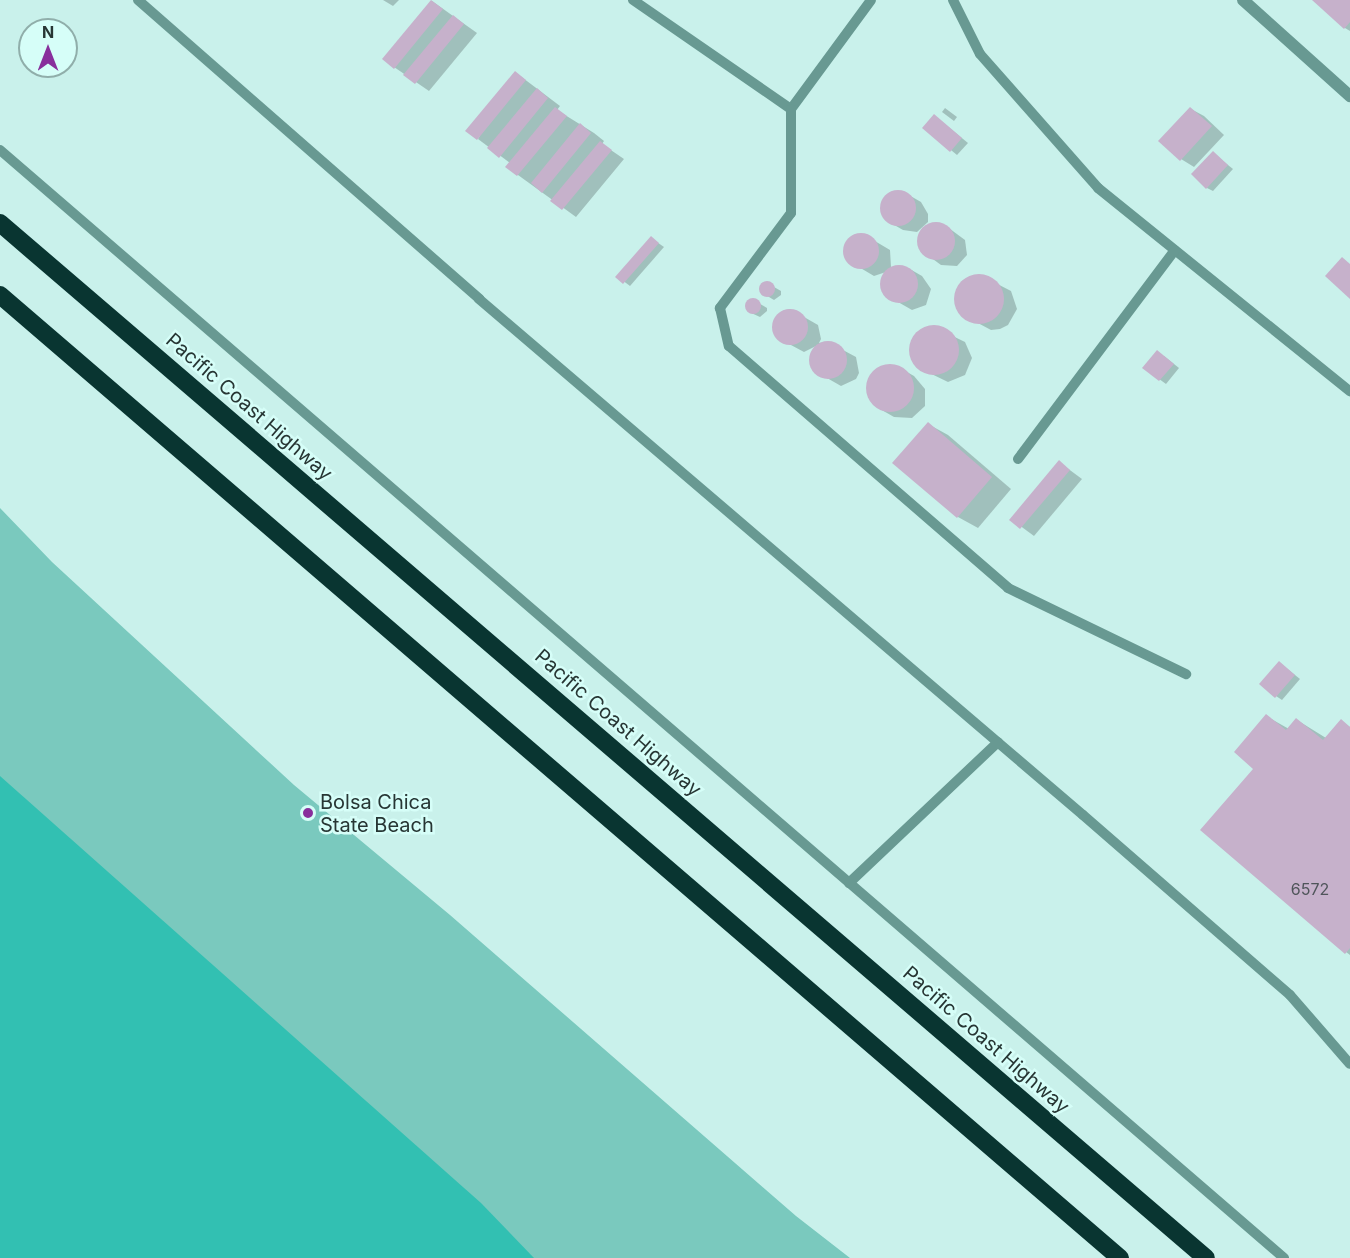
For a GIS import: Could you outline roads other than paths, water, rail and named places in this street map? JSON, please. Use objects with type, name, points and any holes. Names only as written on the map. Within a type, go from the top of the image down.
[{"type":"highway","name":"Pacific Coast Highway","points":[[0,223],[1206,1258]]},
{"type":"highway","points":[[0,295],[1120,1258]]},
{"type":"street","points":[[1243,0],[1350,96]]},
{"type":"lane","points":[[138,0],[479,299],[998,742],[1290,995],[1350,1064]]},
{"type":"lane","points":[[633,0],[791,109]]},
{"type":"lane","points":[[871,0],[791,109],[791,213],[720,309],[729,346],[1008,588],[1186,674]]},
{"type":"lane","points":[[953,0],[980,54],[1098,188],[1350,391]]},
{"type":"lane","points":[[0,150],[1284,1258]]},
{"type":"lane","points":[[1018,459],[1175,250]]},
{"type":"lane","points":[[849,883],[998,742]]},
{"type":"place","name":"Bolsa Chica State Beach","points":[[308,813]]}]
